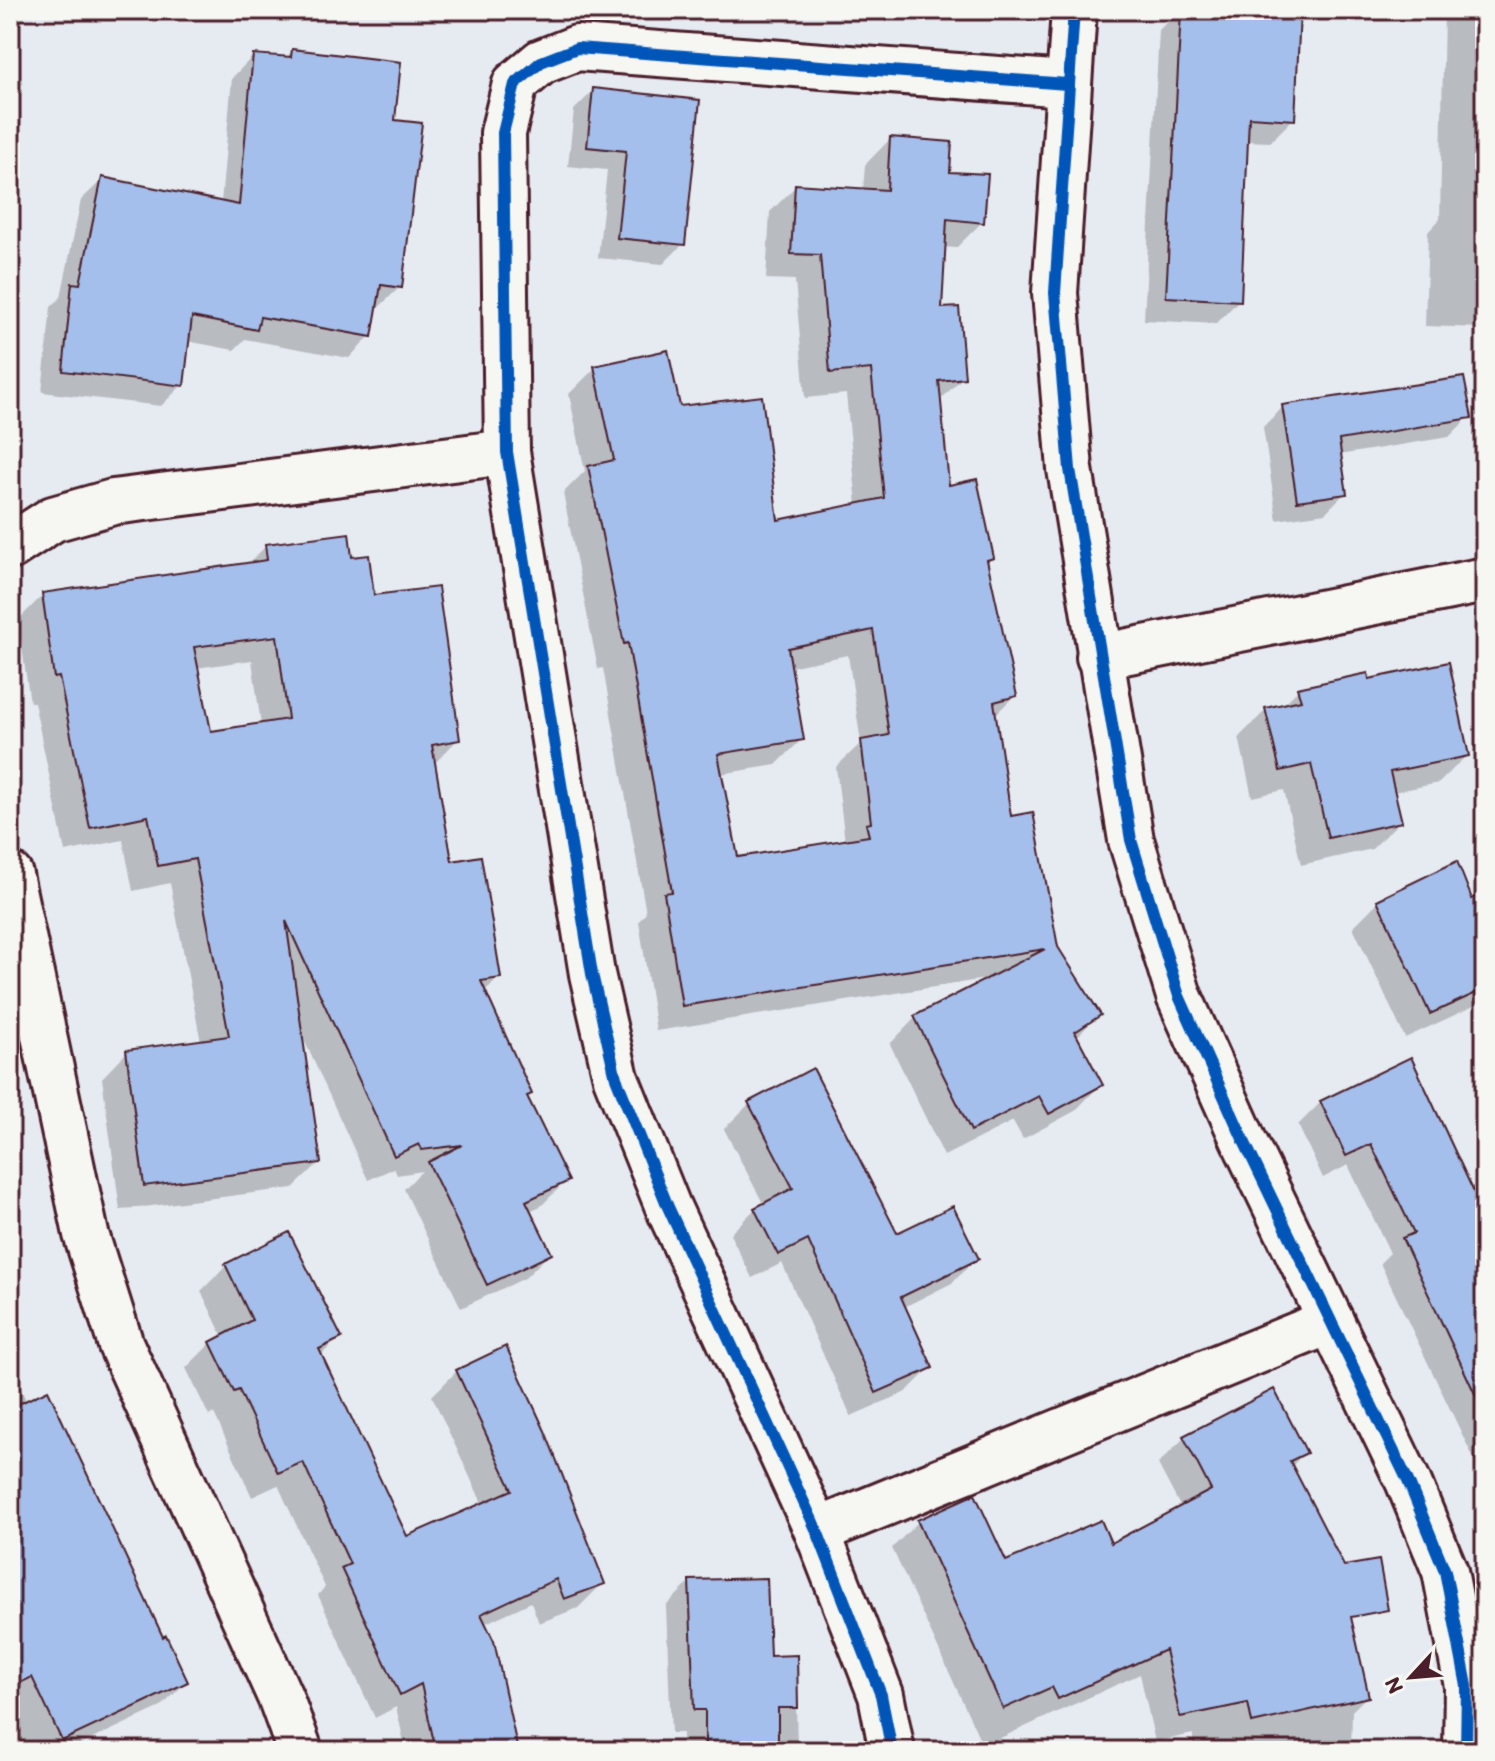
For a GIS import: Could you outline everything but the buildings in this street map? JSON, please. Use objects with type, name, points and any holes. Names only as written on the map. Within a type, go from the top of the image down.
[{"type":"street","points":[[1074,10],[1055,293],[1070,469],[1131,840],[1179,996],[1244,1141],[1408,1481],[1445,1571],[1467,1686],[1466,1751]]},
{"type":"street","points":[[892,1751],[881,1695],[817,1531],[668,1207],[616,1078],[592,974],[507,452],[503,133],[515,84],[541,62],[577,48],[1067,84]]},
{"type":"street","points":[[10,547],[53,519],[113,502],[507,452]]},
{"type":"street","points":[[1099,657],[1485,580]]},
{"type":"street","points":[[10,875],[86,1234],[121,1345],[281,1699],[300,1751]]},
{"type":"street","points":[[817,1531],[1331,1321]]},
{"type":"cycle path","points":[[1074,10],[1055,293],[1070,469],[1131,840],[1179,996],[1244,1141],[1408,1481],[1445,1571],[1467,1686],[1466,1751]]},
{"type":"cycle path","points":[[892,1751],[881,1695],[817,1531],[668,1207],[616,1078],[592,974],[507,452],[503,133],[515,84],[541,62],[577,48],[1067,84]]}]
